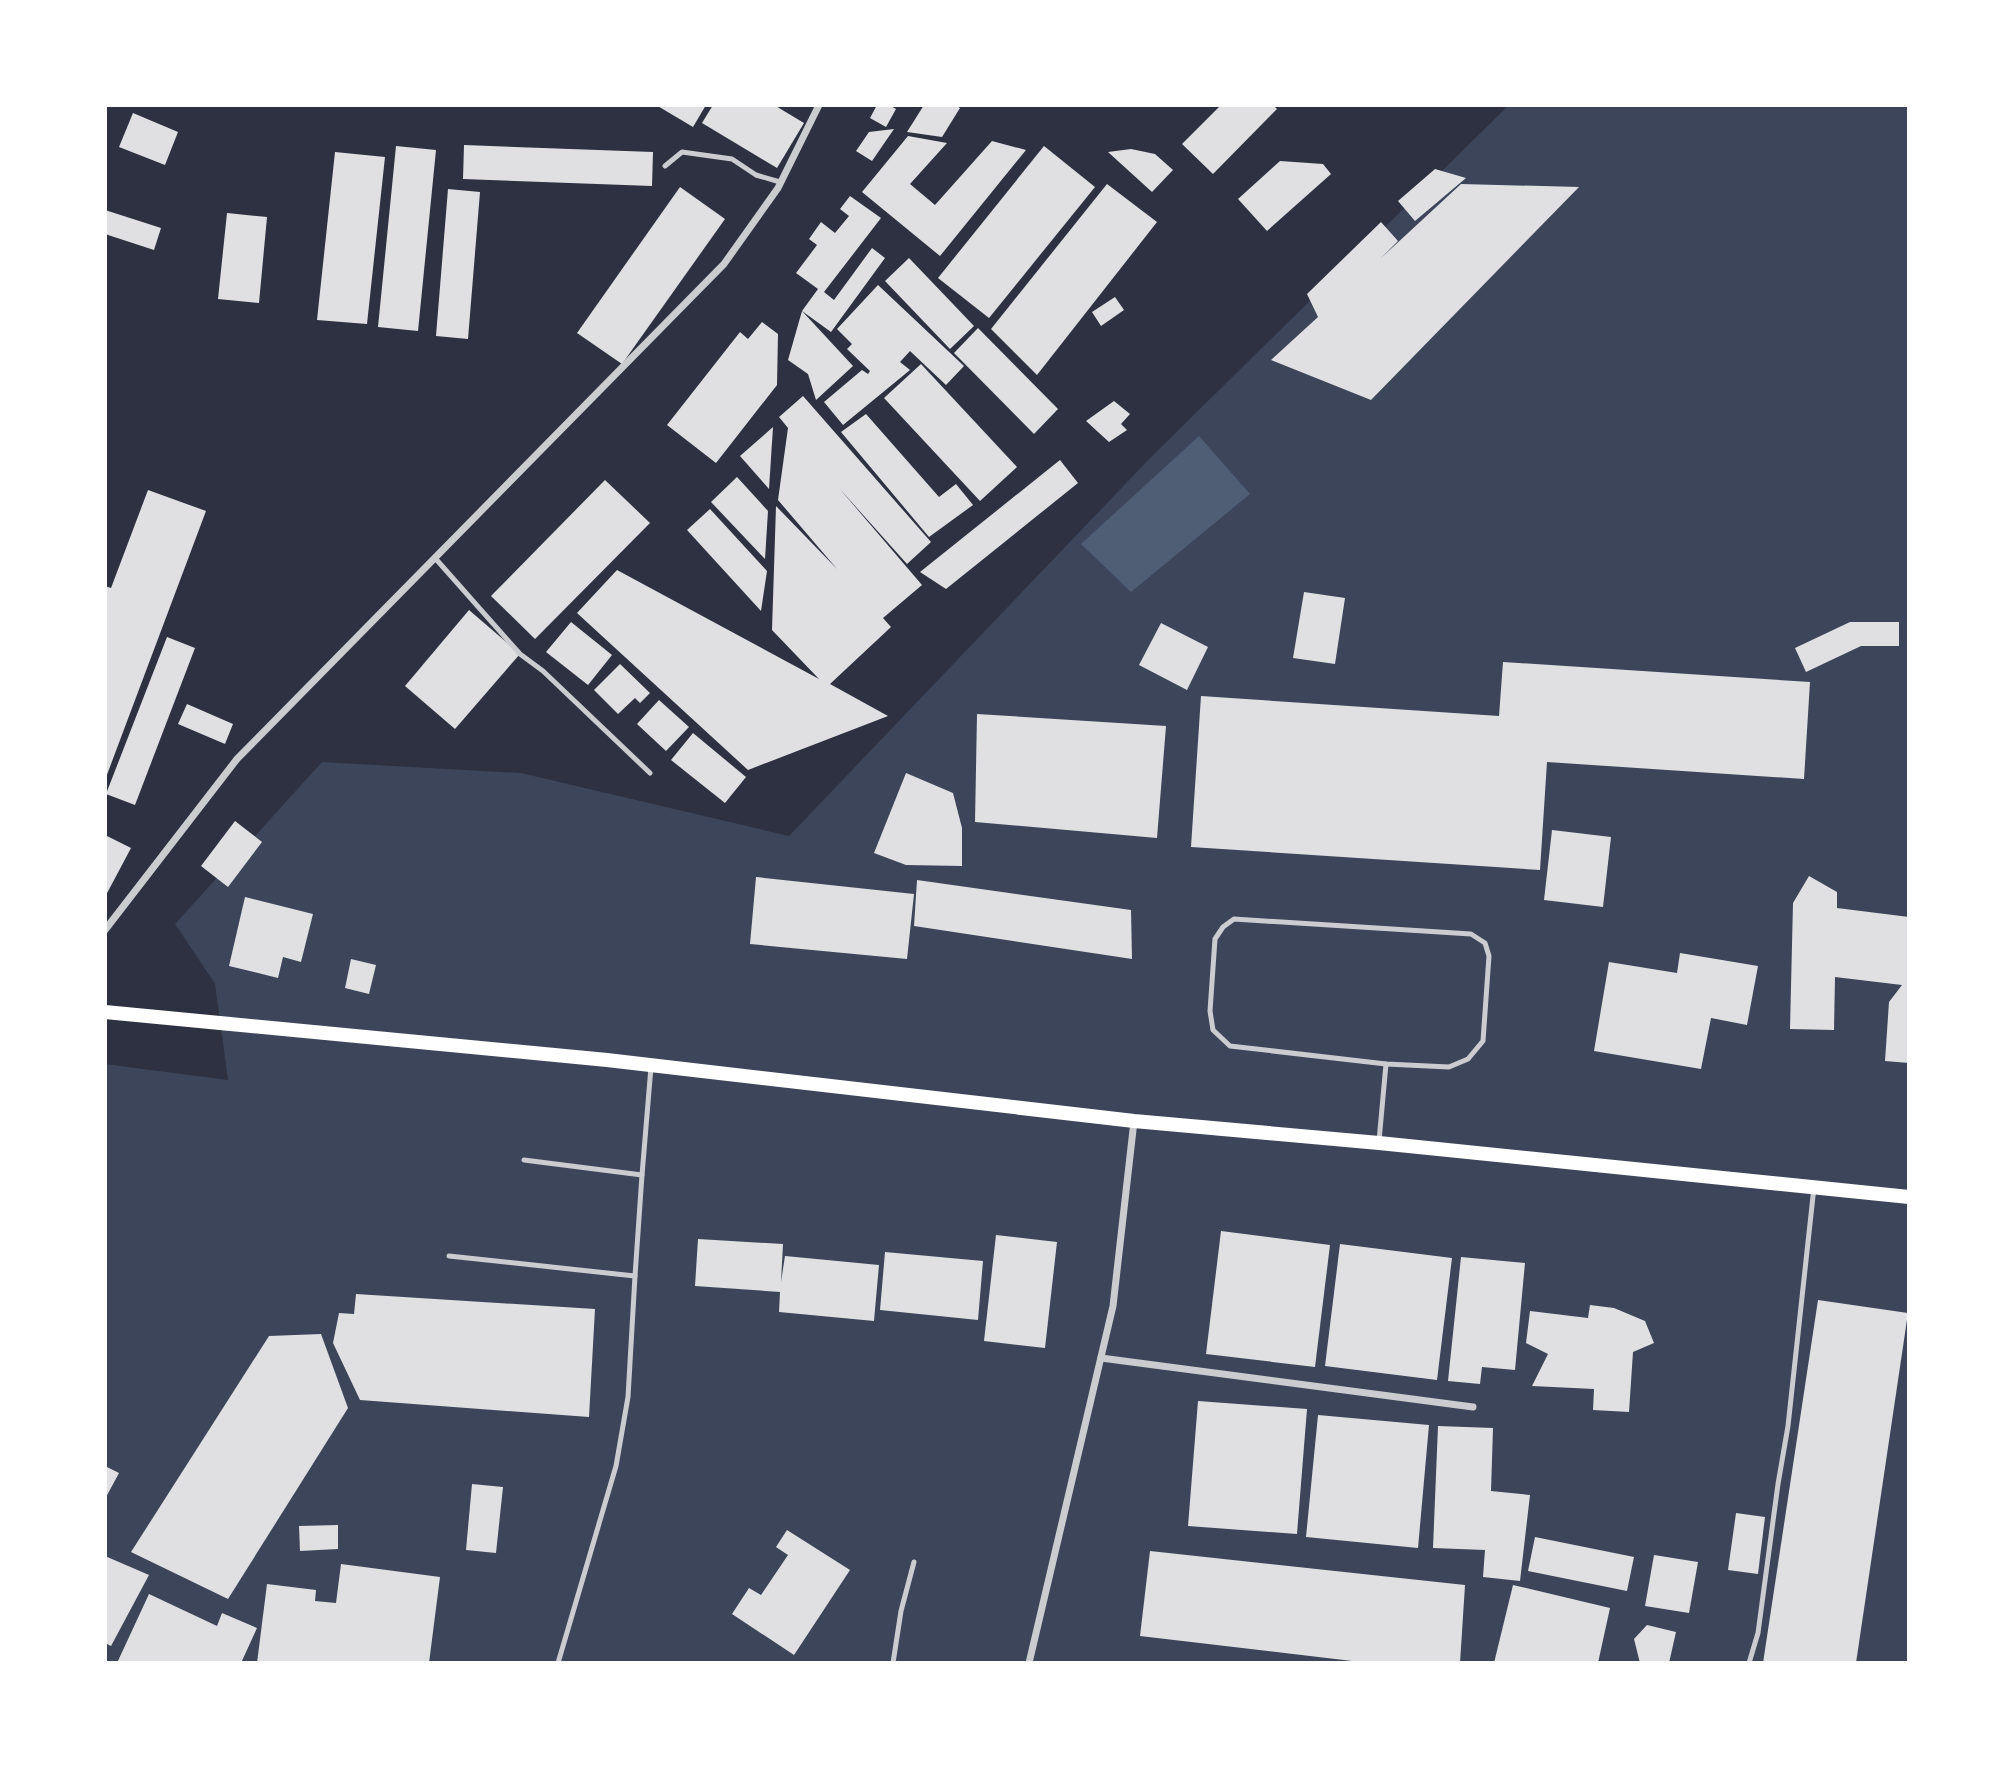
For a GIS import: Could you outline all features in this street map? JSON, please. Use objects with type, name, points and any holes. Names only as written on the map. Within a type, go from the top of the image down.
[{"type":"main road","points":[[105,1012],[652,1065],[1134,1121],[1909,1197]]},
{"type":"street","points":[[105,930],[237,759],[724,264],[780,183],[819,105]]},
{"type":"street","points":[[1029,1663],[1113,1306],[1134,1121]]},
{"type":"street","points":[[1101,1359],[1473,1407]]},
{"type":"lane","points":[[665,166],[682,152],[732,159],[756,175],[780,183]]},
{"type":"lane","points":[[435,558],[520,653],[543,671],[650,774]]},
{"type":"lane","points":[[1234,919],[1471,934],[1485,943],[1489,956],[1483,1041],[1468,1059],[1449,1067],[1386,1064],[1230,1046],[1213,1030],[1210,1011],[1215,939],[1223,926],[1234,919]]},
{"type":"lane","points":[[1379,1143],[1386,1064]]},
{"type":"lane","points":[[558,1663],[616,1466],[628,1397],[652,1065]]},
{"type":"lane","points":[[524,1160],[642,1175]]},
{"type":"lane","points":[[1749,1663],[1758,1633],[1788,1426],[1814,1187]]},
{"type":"lane","points":[[449,1256],[635,1276]]},
{"type":"lane","points":[[893,1663],[901,1611],[915,1562]]},
{"type":"shaded area","points":[[1509,105],[1909,105],[1909,1663],[105,1663],[105,1064],[228,1080],[215,984],[175,924],[322,762],[521,773],[789,836],[1152,456]]},
{"type":"shaded area","points":[[1199,436],[1250,494],[1131,592],[1081,544]]},
{"type":"building","points":[[656,105],[706,105],[693,127]]},
{"type":"building","points":[[713,105],[774,105],[804,123],[777,168],[702,123]]},
{"type":"building","points":[[877,105],[889,105],[896,109],[886,127],[870,118]]},
{"type":"building","points":[[924,105],[956,105],[960,108],[942,137],[907,132]]},
{"type":"building","points":[[1221,105],[1273,105],[1277,109],[1213,174],[1182,144]]},
{"type":"building","points":[[133,113],[178,132],[165,165],[119,147]]},
{"type":"building","points":[[894,129],[872,161],[856,151],[869,132]]},
{"type":"building","points":[[908,136],[947,143],[910,184],[935,205],[992,141],[1026,150],[940,256],[862,192]]},
{"type":"building","points":[[464,145],[653,152],[652,186],[463,179]]},
{"type":"building","points":[[396,146],[436,150],[418,331],[378,327]]},
{"type":"building","points":[[1044,146],[1095,187],[989,318],[938,278]]},
{"type":"building","points":[[1131,149],[1155,154],[1173,170],[1152,192],[1108,152]]},
{"type":"building","points":[[335,152],[385,157],[367,324],[317,320]]},
{"type":"building","points":[[1280,161],[1323,164],[1331,174],[1267,231],[1238,199]]},
{"type":"building","points":[[1435,169],[1466,178],[1415,221],[1398,201]]},
{"type":"building","points":[[1107,184],[1157,222],[1037,375],[991,329]]},
{"type":"building","points":[[1461,184],[1579,187],[1371,400],[1271,360],[1318,317],[1307,294],[1381,222],[1398,241],[1380,259]]},
{"type":"building","points":[[680,187],[725,219],[622,364],[577,333]]},
{"type":"building","points":[[448,189],[480,192],[468,339],[436,336]]},
{"type":"building","points":[[850,196],[881,218],[824,292],[834,300],[872,248],[885,258],[831,332],[802,311],[818,289],[796,273],[817,245],[809,239],[821,222],[835,233],[849,216],[840,209]]},
{"type":"building","points":[[105,210],[161,228],[154,250],[105,234]]},
{"type":"building","points":[[227,213],[267,217],[259,303],[218,299]]},
{"type":"building","points":[[909,258],[974,326],[950,349],[885,281]]},
{"type":"building","points":[[878,285],[964,366],[946,385],[910,351],[900,362],[910,370],[843,425],[824,402],[862,370],[868,374],[870,371],[847,349],[852,344],[837,329]]},
{"type":"building","points":[[1115,297],[1124,310],[1101,326],[1092,312]]},
{"type":"building","points":[[802,311],[853,366],[816,400],[808,374],[788,360]]},
{"type":"building","points":[[762,322],[778,334],[777,385],[716,463],[667,425],[740,332],[748,339]]},
{"type":"building","points":[[978,328],[1058,409],[1034,434],[954,353]]},
{"type":"building","points":[[921,364],[1017,467],[980,501],[884,398]]},
{"type":"building","points":[[803,396],[931,542],[907,564],[839,488],[922,585],[883,618],[891,627],[830,684],[888,716],[748,770],[577,613],[617,570],[819,679],[772,630],[776,506],[837,569],[778,500],[788,428],[779,417]]},
{"type":"building","points":[[1114,401],[1130,414],[1121,424],[1127,430],[1109,442],[1086,421]]},
{"type":"building","points":[[866,414],[939,497],[956,484],[973,505],[929,537],[841,432]]},
{"type":"building","points":[[773,427],[769,489],[740,456]]},
{"type":"building","points":[[1060,460],[1078,483],[946,589],[920,572]]},
{"type":"building","points":[[737,477],[768,511],[765,559],[711,502]]},
{"type":"building","points":[[605,480],[650,523],[535,639],[491,596]]},
{"type":"building","points":[[148,490],[206,511],[105,780],[105,586],[111,588]]},
{"type":"building","points":[[710,509],[767,571],[761,611],[687,530]]},
{"type":"building","points":[[1304,592],[1345,598],[1335,664],[1293,658]]},
{"type":"building","points":[[469,610],[520,654],[455,729],[405,686]]},
{"type":"building","points":[[571,622],[612,655],[588,685],[546,652]]},
{"type":"building","points":[[1850,622],[1899,622],[1899,646],[1861,646],[1806,672],[1795,648]]},
{"type":"building","points":[[1161,623],[1208,647],[1187,690],[1139,665]]},
{"type":"building","points":[[167,637],[195,648],[135,805],[106,794]]},
{"type":"building","points":[[1503,662],[1810,682],[1804,779],[1547,762],[1540,870],[1191,847],[1201,696],[1499,716]]},
{"type":"building","points":[[620,664],[650,693],[640,703],[635,698],[618,714],[594,690]]},
{"type":"building","points":[[659,700],[689,727],[666,751],[637,724]]},
{"type":"building","points":[[187,704],[233,724],[225,744],[178,724]]},
{"type":"building","points":[[977,714],[1166,726],[1157,838],[975,822]]},
{"type":"building","points":[[693,733],[746,777],[725,803],[671,760]]},
{"type":"building","points":[[906,773],[953,793],[962,828],[962,866],[906,865],[874,853]]},
{"type":"building","points":[[235,821],[262,842],[228,887],[201,866]]},
{"type":"building","points":[[1552,830],[1611,837],[1603,907],[1544,900]]},
{"type":"building","points":[[105,835],[131,848],[105,897]]},
{"type":"building","points":[[1809,876],[1837,892],[1837,908],[1909,917],[1909,1063],[1885,1061],[1889,1002],[1902,985],[1835,977],[1834,1030],[1790,1029],[1793,903]]},
{"type":"building","points":[[756,877],[914,894],[907,959],[750,944]]},
{"type":"building","points":[[917,880],[1131,910],[1132,959],[914,926]]},
{"type":"building","points":[[245,897],[313,914],[301,962],[283,957],[278,978],[229,966]]},
{"type":"building","points":[[1680,953],[1758,966],[1747,1025],[1711,1018],[1701,1069],[1594,1051],[1609,962],[1677,973]]},
{"type":"building","points":[[351,959],[376,965],[369,994],[345,988]]},
{"type":"building","points":[[1221,1231],[1330,1245],[1315,1367],[1206,1354]]},
{"type":"building","points":[[996,1235],[1057,1242],[1045,1348],[984,1341]]},
{"type":"building","points":[[698,1239],[783,1244],[781,1282],[785,1256],[879,1265],[874,1321],[779,1312],[780,1292],[695,1286]]},
{"type":"building","points":[[1340,1244],[1452,1258],[1437,1380],[1325,1366]]},
{"type":"building","points":[[885,1252],[983,1261],[978,1320],[880,1310]]},
{"type":"building","points":[[1461,1257],[1525,1263],[1515,1370],[1482,1367],[1480,1384],[1448,1381]]},
{"type":"building","points":[[356,1294],[595,1309],[589,1417],[360,1400],[333,1343],[339,1313],[354,1314]]},
{"type":"building","points":[[1818,1300],[1908,1313],[1856,1663],[1763,1663]]},
{"type":"building","points":[[1590,1305],[1614,1308],[1645,1321],[1654,1343],[1633,1352],[1629,1412],[1593,1410],[1594,1389],[1532,1386],[1548,1354],[1526,1343],[1530,1311],[1588,1318]]},
{"type":"building","points":[[321,1334],[348,1408],[228,1599],[131,1552],[269,1336]]},
{"type":"building","points":[[1198,1401],[1307,1409],[1297,1534],[1188,1526]]},
{"type":"building","points":[[1318,1415],[1429,1425],[1418,1548],[1306,1537]]},
{"type":"building","points":[[1438,1426],[1493,1428],[1491,1491],[1530,1495],[1520,1581],[1483,1577],[1485,1550],[1433,1548]]},
{"type":"building","points":[[105,1466],[119,1473],[105,1499]]},
{"type":"building","points":[[472,1484],[503,1487],[496,1553],[466,1550]]},
{"type":"building","points":[[1736,1513],[1765,1517],[1758,1574],[1728,1570]]},
{"type":"building","points":[[338,1525],[338,1549],[300,1551],[299,1526]]},
{"type":"building","points":[[787,1530],[850,1570],[794,1655],[732,1614],[749,1588],[761,1595],[788,1555],[776,1547]]},
{"type":"building","points":[[1535,1537],[1634,1557],[1627,1591],[1528,1571]]},
{"type":"building","points":[[1150,1551],[1465,1585],[1460,1663],[1369,1663],[1140,1636]]},
{"type":"building","points":[[1654,1555],[1698,1562],[1689,1613],[1645,1606]]},
{"type":"building","points":[[105,1556],[149,1575],[111,1646],[105,1643]]},
{"type":"building","points":[[341,1564],[440,1577],[429,1663],[257,1663],[267,1584],[316,1590],[315,1601],[336,1603]]},
{"type":"building","points":[[1513,1585],[1610,1608],[1598,1663],[1494,1663]]},
{"type":"building","points":[[149,1594],[217,1626],[222,1613],[257,1628],[241,1663],[117,1663]]},
{"type":"building","points":[[1647,1625],[1676,1632],[1669,1663],[1640,1663],[1634,1639]]}]
